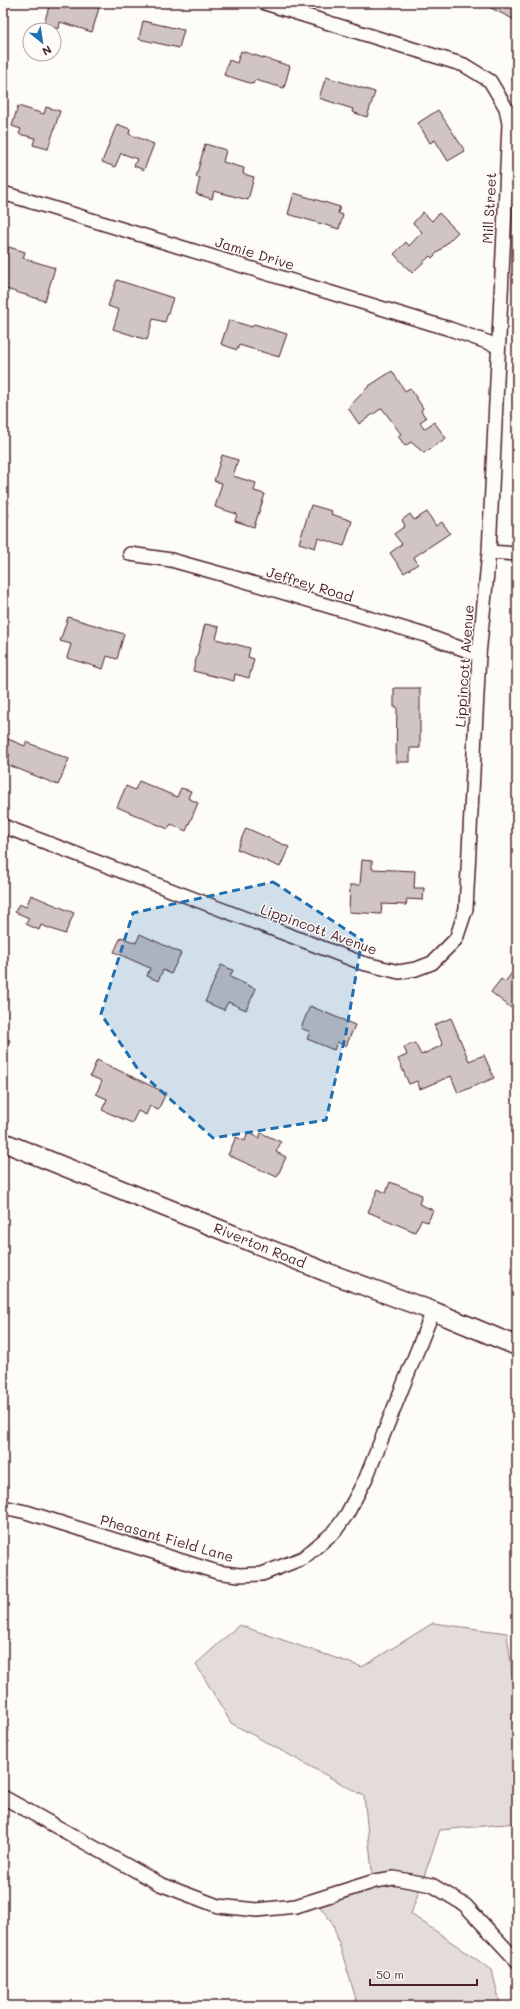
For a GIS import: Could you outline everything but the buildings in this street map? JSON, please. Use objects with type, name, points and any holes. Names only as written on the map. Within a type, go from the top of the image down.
[{"type":"main road","name":"Riverton Road","points":[[3,1142],[326,1272],[433,1311],[517,1346]]},
{"type":"street","name":"Mill Street","points":[[265,3],[464,65],[490,81],[506,108],[509,124],[489,552]]},
{"type":"street","name":"Jamie Drive","points":[[3,193],[450,329],[498,346]]},
{"type":"street","points":[[489,552],[517,554]]},
{"type":"street","name":"Lippincott Avenue","points":[[3,826],[362,964],[398,972],[416,969],[432,963],[456,939],[466,909],[480,655],[489,552]]},
{"type":"street","name":"Jeffrey Road","points":[[130,554],[171,560],[224,575],[425,635],[480,655]]},
{"type":"street","name":"Pheasant Field Lane","points":[[3,1507],[26,1512],[217,1572],[239,1575],[262,1574],[303,1558],[335,1531],[347,1514],[366,1478],[433,1311]]},
{"type":"street","points":[[3,1797],[160,1884],[218,1906],[257,1910],[296,1906],[375,1880],[394,1878],[432,1885],[465,1905],[517,1961]]},
{"type":"highlighted area","points":[[273,882],[362,940],[346,1033],[326,1120],[213,1138],[139,1071],[101,1014],[133,913]]},
{"type":"shaded area","points":[[433,1623],[507,1633],[517,1713],[517,1823],[440,1830],[411,1914],[492,1970],[500,2004],[498,2006],[351,2006],[357,2002],[333,1924],[315,1900],[373,1880],[364,1796],[231,1723],[196,1664],[239,1625],[362,1667]]}]
